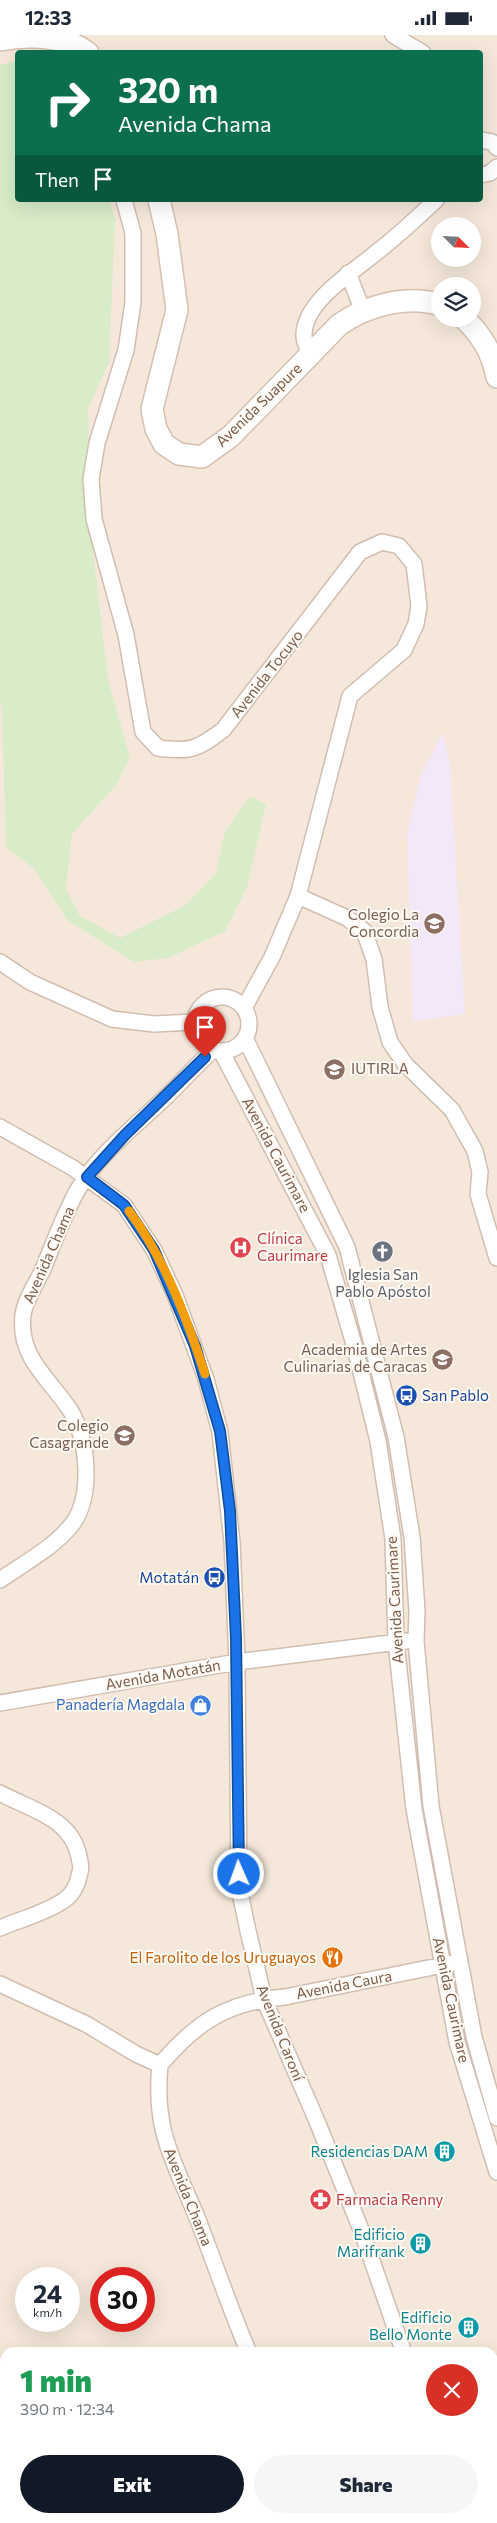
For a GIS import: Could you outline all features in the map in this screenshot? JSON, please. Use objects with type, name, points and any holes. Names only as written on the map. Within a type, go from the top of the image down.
[{"type":"street","points":[[0,40],[27,35],[58,39],[85,50]]},
{"type":"street","points":[[393,35],[418,50]]},
{"type":"street","points":[[483,174],[490,173],[497,167]]},
{"type":"street","name":"Avenida Tocuyo","points":[[125,202],[133,233],[133,301],[126,349],[97,443],[91,479],[94,519],[126,635],[143,732],[158,748],[183,752],[202,745],[223,731],[360,552],[382,543],[390,544],[399,546],[414,564],[419,606],[416,623],[404,650],[350,696],[298,896],[272,957],[244,1008]]},
{"type":"street","name":"Avenida Suapure","points":[[159,202],[167,234],[177,310],[152,409],[156,429],[164,444],[179,454],[202,457],[231,436],[339,325],[363,311],[410,301],[431,302]]},
{"type":"street","points":[[310,354],[304,336],[310,316],[318,302],[348,273],[371,257],[434,202]]},
{"type":"street","points":[[348,273],[363,311]]},
{"type":"street","points":[[474,327],[482,335],[493,359],[497,377]]},
{"type":"street","points":[[298,896],[348,918],[364,931],[374,959],[380,1007],[390,1042],[405,1063],[452,1110],[475,1151],[480,1172],[478,1194],[497,1257]]},
{"type":"street","points":[[0,961],[30,982],[112,1019],[154,1024],[194,1022]]},
{"type":"street","points":[[229,998],[238,1001],[244,1008],[248,1019],[248,1029],[244,1038],[233,1050],[217,1051],[199,1040],[194,1022],[202,1004],[210,999],[229,998]]},
{"type":"street","name":"Avenida Caurimare","points":[[244,1038],[347,1247],[396,1437],[412,1537],[416,1641],[431,1806],[474,2037],[497,2118]]},
{"type":"street","name":"Avenida Caurimare","points":[[217,1051],[328,1255],[378,1441],[393,1539],[396,1641],[414,1809],[458,2042],[497,2172]]},
{"type":"street","name":"Avenida Chama","points":[[0,1580],[60,1538],[71,1526],[80,1510],[85,1482],[85,1454],[79,1429],[70,1410],[30,1359],[23,1335],[23,1313],[61,1226],[87,1177],[125,1135],[217,1051]]},
{"type":"street","name":"Avenida Caroní","points":[[0,1127],[87,1177],[124,1205],[140,1226],[175,1295],[206,1379],[220,1431],[227,1477],[232,1542],[237,1662],[239,1888],[264,1999],[362,2232],[402,2347]]},
{"type":"street","name":"Avenida Motatán","points":[[0,1703],[237,1662],[396,1641],[416,1641]]},
{"type":"street","points":[[0,1793],[46,1815],[69,1832],[78,1850],[81,1869],[77,1886],[65,1900],[32,1917],[0,1928]]},
{"type":"street","name":"Avenida Caura","points":[[160,2065],[176,2046],[200,2024],[220,2012],[264,1999],[286,1997],[460,1962]]},
{"type":"street","points":[[0,1984],[86,2024],[160,2065]]},
{"type":"street","name":"Avenida Chama","points":[[160,2065],[158,2093],[160,2120],[172,2161],[198,2219],[247,2347]]},
{"type":"shaded area","points":[[0,35],[497,35],[497,2347],[0,2347]]},
{"type":"shaded area","name":"Colegio La Concordia","points":[[443,732],[450,765],[465,1014],[413,1021],[407,834],[420,777]]},
{"type":"green space","points":[[15,61],[15,202],[110,202],[115,220],[109,362],[88,409],[93,551],[108,680],[130,758],[116,785],[72,834],[66,889],[80,916],[120,938],[186,905],[216,873],[225,832],[250,796],[266,804],[247,887],[225,931],[168,958],[134,962],[67,920],[34,868],[6,848],[2,709],[0,703],[0,65]]},
{"type":"slow traffic","points":[[129,1211],[154,1250],[175,1295],[205,1374]]},
{"type":"place","name":"Colegio La Concordia","points":[[435,924]]},
{"type":"place","name":"IUTIRLA","points":[[335,1069]]},
{"type":"place","name":"Clínica Caurimare","points":[[241,1248]]},
{"type":"place","name":"Iglesia San Pablo Apóstol","points":[[383,1252]]},
{"type":"place","name":"Academia de Artes Culinarias de Caracas","points":[[443,1359]]},
{"type":"place","name":"San Pablo","points":[[406,1396]]},
{"type":"place","name":"Colegio Casagrande","points":[[125,1435]]},
{"type":"place","name":"Motatán","points":[[215,1578]]},
{"type":"place","name":"Panadería Magdala","points":[[201,1705]]},
{"type":"place","name":"El Farolito de los Uruguayos","points":[[332,1958]]},
{"type":"place","name":"Residencias DAM","points":[[444,2152]]},
{"type":"place","name":"Farmacia Renny","points":[[320,2200]]},
{"type":"place","name":"Edificio Marifrank","points":[[421,2244]]},
{"type":"place","name":"Edificio Bello Monte","points":[[468,2327]]},
{"type":"route","points":[[205,1057],[125,1135],[87,1177],[124,1205],[140,1226],[154,1250],[175,1295],[195,1346],[220,1431],[225,1458],[232,1542],[236,1638],[239,1874]]}]
